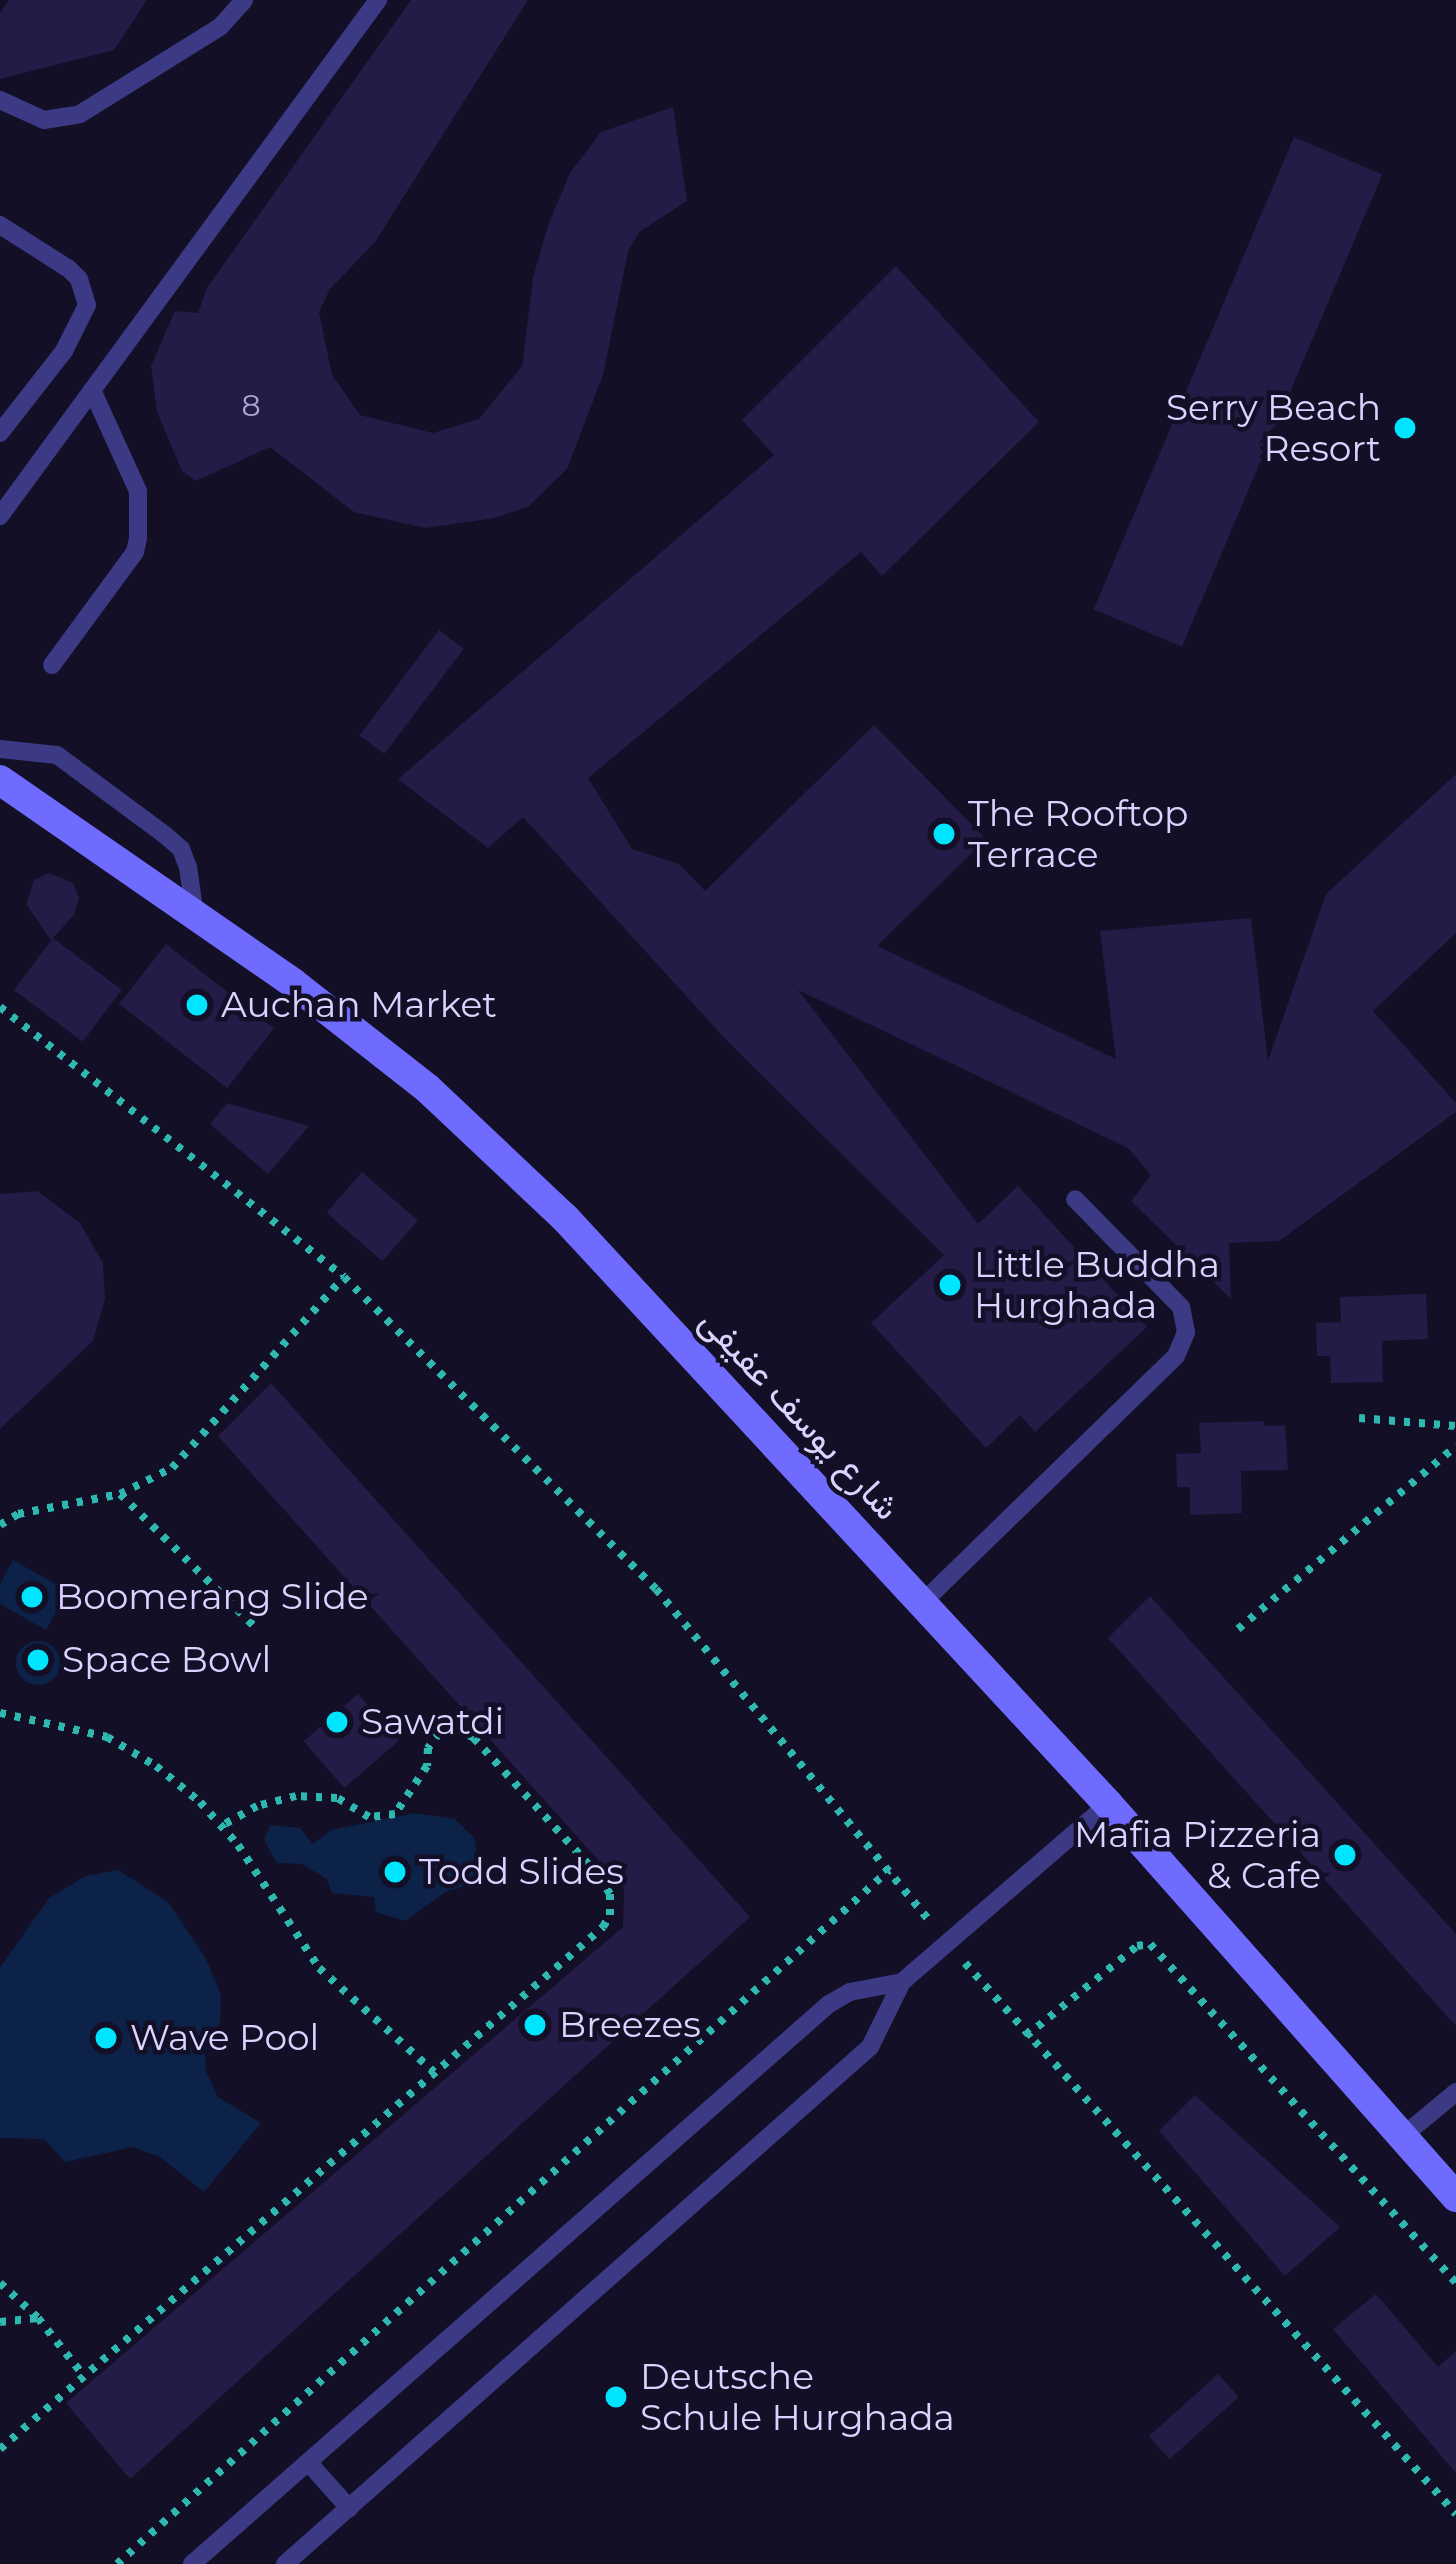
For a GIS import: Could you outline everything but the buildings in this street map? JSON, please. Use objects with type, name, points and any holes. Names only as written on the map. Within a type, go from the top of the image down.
[{"type":"street","name":"شارع يوسف عفيفى","points":[[0,780],[293,983],[427,1088],[565,1218],[1108,1804],[1456,2197]]},
{"type":"lane","points":[[4,110],[44,120],[80,114],[220,27],[244,0]]},
{"type":"lane","points":[[0,516],[377,0]]},
{"type":"lane","points":[[0,225],[79,279],[87,305],[64,351],[0,433]]},
{"type":"lane","points":[[52,665],[135,552],[139,538],[138,491],[92,390]]},
{"type":"lane","points":[[0,749],[57,755],[165,835],[181,849],[195,915]]},
{"type":"lane","points":[[922,1603],[1176,1356],[1186,1332],[1180,1306],[1075,1199]]},
{"type":"lane","points":[[285,2564],[870,2047],[902,1982],[1108,1804]]},
{"type":"lane","points":[[192,2564],[829,2004],[850,1992],[902,1982]]},
{"type":"lane","points":[[1403,2136],[1456,2092]]},
{"type":"lane","points":[[308,2462],[349,2508]]},
{"type":"path","points":[[0,1007],[344,1277],[656,1589],[1026,2036],[1456,2513]]},
{"type":"path","points":[[0,1525],[18,1514],[120,1494],[172,1468],[344,1277]]},
{"type":"path","points":[[1359,1418],[1456,1426]]},
{"type":"path","points":[[1238,1629],[1456,1446]]},
{"type":"path","points":[[120,1494],[258,1630]]},
{"type":"path","points":[[0,1713],[107,1737],[156,1766],[221,1826],[319,1968],[434,2072]]},
{"type":"path","points":[[0,2449],[603,1927],[611,1905],[599,1876],[474,1738],[458,1729],[439,1733],[428,1748],[428,1766],[395,1814],[369,1817],[337,1798],[296,1796],[257,1806],[221,1826]]},
{"type":"path","points":[[117,2564],[889,1870]]},
{"type":"path","points":[[1026,2036],[1136,1946],[1150,1944],[1456,2283]]},
{"type":"path","points":[[0,2283],[38,2318],[84,2376]]},
{"type":"path","points":[[0,2322],[38,2318]]},
{"type":"water","name":"Boomerang Slide","points":[[13,1560],[68,1591],[46,1630],[0,1604],[0,1584]]},
{"type":"water","name":"Space Bowl","points":[[38,1641],[54,1647],[60,1663],[54,1679],[38,1685],[22,1679],[16,1663],[22,1647]]},
{"type":"water","name":"Todd Slides","points":[[415,1813],[455,1819],[474,1838],[479,1865],[468,1885],[447,1891],[405,1921],[376,1912],[374,1897],[332,1893],[327,1879],[302,1864],[277,1863],[264,1840],[270,1825],[300,1828],[313,1844],[331,1830]]},
{"type":"water","name":"Wave Pool","points":[[118,1870],[168,1902],[206,1959],[221,1995],[220,2023],[205,2053],[206,2072],[218,2097],[261,2123],[204,2192],[160,2157],[133,2147],[65,2162],[44,2139],[0,2138],[0,1968],[49,1898],[86,1876]]},
{"type":"place","name":"Serry Beach Resort","points":[[1405,428]]},
{"type":"place","name":"The Rooftop Terrace","points":[[944,834]]},
{"type":"place","name":"Auchan Market","points":[[197,1005]]},
{"type":"place","name":"Little Buddha Hurghada","points":[[950,1285]]},
{"type":"place","name":"Boomerang Slide","points":[[32,1597]]},
{"type":"place","name":"Space Bowl","points":[[38,1660]]},
{"type":"place","name":"Sawatdi","points":[[337,1722]]},
{"type":"place","name":"Mafia Pizzeria & Cafe","points":[[1345,1855]]},
{"type":"place","name":"Todd Slides","points":[[395,1872]]},
{"type":"place","name":"Breezes","points":[[535,2025]]},
{"type":"place","name":"Wave Pool","points":[[106,2038]]},
{"type":"place","name":"Deutsche Schule Hurghada","points":[[616,2397]]}]
